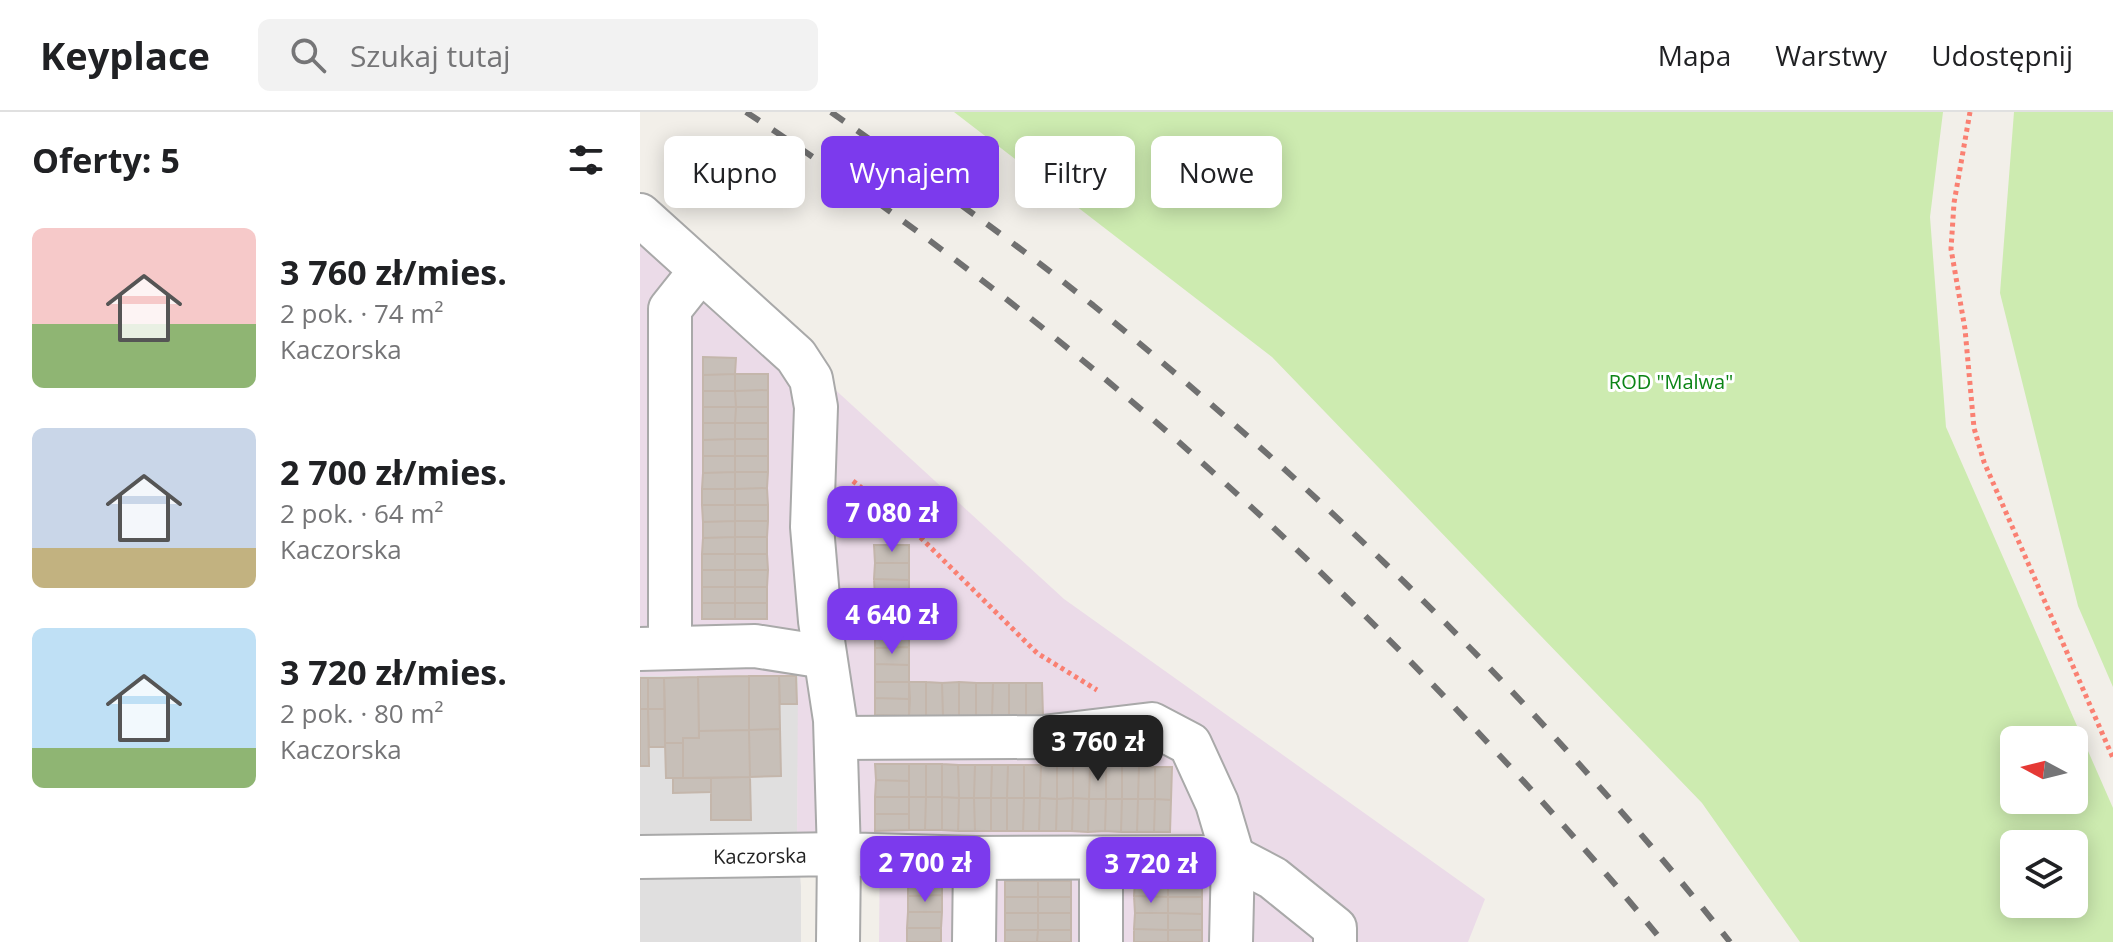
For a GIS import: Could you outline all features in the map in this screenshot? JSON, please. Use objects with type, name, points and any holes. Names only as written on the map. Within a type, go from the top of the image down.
[{"type":"street","points":[[640,215],[796,356],[811,379],[816,407],[812,527],[836,738],[838,942]]},
{"type":"street","points":[[701,270],[670,309],[655,649],[755,646],[825,657]]},
{"type":"street","points":[[836,738],[1043,737],[1152,724],[1190,744],[1217,803],[1233,857],[1231,942]]},
{"type":"street","name":"Kaczorska","points":[[640,857],[839,854],[975,858],[1233,857]]},
{"type":"street","points":[[1233,857],[1273,878],[1335,928],[1335,942]]},
{"type":"street","points":[[974,942],[975,858]]},
{"type":"street","points":[[1101,858],[1101,942]]},
{"type":"path","points":[[1970,112],[1954,203],[1951,249],[1965,329],[1974,428],[1984,462],[2113,758]]},
{"type":"path","points":[[846,473],[908,525],[1037,653],[1101,692]]},
{"type":"shaded area","points":[[640,211],[1064,599],[1485,899],[1468,942],[879,942],[880,842],[797,842],[798,675],[640,676]]},
{"type":"shaded area","points":[[799,674],[797,842],[801,942],[640,942],[640,676]]},
{"type":"green space","name":"ROD \"Malwa\"","points":[[954,112],[1943,112],[1930,217],[1946,427],[2077,726],[2000,726],[2000,814],[2088,814],[2088,751],[2113,808],[2113,942],[1800,942],[1702,803],[1272,357],[1079,208],[1135,208],[1135,136],[1015,136],[1015,159],[999,147],[999,136],[985,136]]},
{"type":"green space","points":[[2014,112],[2113,112],[2113,687],[2078,606],[2000,293]]},
{"type":"building","points":[[703,357],[736,358],[735,374],[703,375]]},
{"type":"building","points":[[735,374],[768,374],[768,390],[735,391]]},
{"type":"building","points":[[735,374],[735,391],[703,391],[703,375]]},
{"type":"building","points":[[768,390],[768,407],[736,407],[735,391]]},
{"type":"building","points":[[703,391],[735,391],[736,407],[703,407]]},
{"type":"building","points":[[703,407],[736,407],[735,423],[703,423]]},
{"type":"building","points":[[736,407],[768,407],[768,423],[735,423]]},
{"type":"building","points":[[703,423],[735,423],[735,439],[703,440]]},
{"type":"building","points":[[735,423],[768,423],[768,439],[735,439]]},
{"type":"building","points":[[735,439],[768,439],[768,456],[735,456]]},
{"type":"building","points":[[735,439],[735,456],[703,456],[703,440]]},
{"type":"building","points":[[703,456],[735,456],[735,472],[703,473]]},
{"type":"building","points":[[735,456],[768,456],[768,472],[735,472]]},
{"type":"building","points":[[735,472],[768,472],[767,488],[735,489]]},
{"type":"building","points":[[735,472],[735,489],[702,489],[703,473]]},
{"type":"building","points":[[767,488],[768,505],[735,505],[735,489]]},
{"type":"building","points":[[702,489],[735,489],[735,505],[702,505]]},
{"type":"building","points":[[702,505],[735,505],[735,521],[703,522]]},
{"type":"building","points":[[735,505],[768,505],[768,521],[735,521]]},
{"type":"building","points":[[735,521],[768,521],[767,537],[735,537]]},
{"type":"building","points":[[735,521],[735,537],[703,538],[703,522]]},
{"type":"building","points":[[735,537],[767,537],[767,554],[735,554]]},
{"type":"building","points":[[735,537],[735,554],[702,554],[703,538]]},
{"type":"building","points":[[874,545],[909,545],[909,563],[875,563]]},
{"type":"building","points":[[702,554],[735,554],[735,570],[702,570]]},
{"type":"building","points":[[735,554],[767,554],[768,570],[735,570]]},
{"type":"building","points":[[875,563],[909,563],[909,580],[874,579]]},
{"type":"building","points":[[702,570],[735,570],[735,587],[702,587]]},
{"type":"building","points":[[735,570],[768,570],[767,587],[735,587]]},
{"type":"building","points":[[874,579],[909,580],[909,596],[875,597]]},
{"type":"building","points":[[702,587],[735,587],[735,603],[702,603]]},
{"type":"building","points":[[735,587],[767,587],[767,603],[735,603]]},
{"type":"building","points":[[909,596],[909,614],[874,614],[875,597]]},
{"type":"building","points":[[702,603],[735,603],[735,619],[702,619]]},
{"type":"building","points":[[735,603],[767,603],[767,619],[735,619]]},
{"type":"building","points":[[874,614],[909,614],[909,630],[875,630]]},
{"type":"building","points":[[875,630],[909,630],[909,647],[875,648]]},
{"type":"building","points":[[909,647],[909,665],[875,664],[875,648]]},
{"type":"building","points":[[875,664],[909,665],[909,682],[875,682]]},
{"type":"building","points":[[749,676],[749,730],[699,731],[698,677]]},
{"type":"building","points":[[749,676],[779,676],[780,729],[749,730]]},
{"type":"building","points":[[779,676],[796,676],[797,704],[780,704]]},
{"type":"building","points":[[698,677],[699,738],[683,738],[683,743],[665,743],[664,678]]},
{"type":"building","points":[[640,678],[648,678],[648,709],[640,709]]},
{"type":"building","points":[[648,678],[664,678],[665,709],[648,709]]},
{"type":"building","points":[[875,682],[909,682],[910,699],[875,698]]},
{"type":"building","points":[[909,682],[926,682],[926,716],[909,716]]},
{"type":"building","points":[[926,682],[942,683],[943,716],[926,716]]},
{"type":"building","points":[[959,682],[976,683],[976,716],[959,716]]},
{"type":"building","points":[[959,682],[959,716],[943,716],[942,683]]},
{"type":"building","points":[[976,683],[993,683],[992,716],[976,716]]},
{"type":"building","points":[[993,683],[1009,683],[1009,716],[992,716]]},
{"type":"building","points":[[1009,683],[1026,683],[1026,716],[1009,716]]},
{"type":"building","points":[[1026,683],[1042,683],[1043,716],[1026,716]]},
{"type":"building","points":[[875,698],[910,699],[909,716],[875,715]]},
{"type":"building","points":[[640,709],[648,709],[649,766],[640,766]]},
{"type":"building","points":[[648,709],[665,709],[665,747],[649,747]]},
{"type":"building","points":[[780,729],[781,776],[750,777],[749,730]]},
{"type":"building","points":[[749,730],[750,777],[683,778],[683,738],[699,738],[699,731]]},
{"type":"building","points":[[665,743],[683,743],[683,778],[666,778]]},
{"type":"building","points":[[875,764],[909,764],[909,781],[876,780]]},
{"type":"building","points":[[909,764],[926,764],[926,797],[909,797]]},
{"type":"building","points":[[926,764],[942,764],[942,797],[926,797]]},
{"type":"building","points":[[942,764],[958,765],[959,798],[942,797]]},
{"type":"building","points":[[958,765],[975,765],[974,798],[959,798]]},
{"type":"building","points":[[975,765],[992,765],[991,798],[974,798]]},
{"type":"building","points":[[992,765],[1008,765],[1007,798],[991,798]]},
{"type":"building","points":[[1008,765],[1024,765],[1024,798],[1007,798]]},
{"type":"building","points":[[1024,765],[1041,765],[1040,798],[1024,798]]},
{"type":"building","points":[[1041,765],[1057,766],[1057,799],[1040,798]]},
{"type":"building","points":[[1057,766],[1073,766],[1073,798],[1057,799]]},
{"type":"building","points":[[1073,766],[1090,766],[1089,799],[1073,798]]},
{"type":"building","points":[[1090,766],[1106,766],[1106,799],[1089,799]]},
{"type":"building","points":[[1106,766],[1122,766],[1122,799],[1106,799]]},
{"type":"building","points":[[1122,766],[1139,766],[1138,799],[1122,799]]},
{"type":"building","points":[[1139,766],[1155,767],[1155,799],[1138,799]]},
{"type":"building","points":[[1155,767],[1172,767],[1171,800],[1155,799]]},
{"type":"building","points":[[750,777],[751,820],[711,820],[711,778]]},
{"type":"building","points":[[673,778],[711,778],[711,792],[673,793]]},
{"type":"building","points":[[876,780],[909,781],[909,797],[875,797]]},
{"type":"building","points":[[875,797],[909,797],[909,814],[875,814]]},
{"type":"building","points":[[909,797],[926,797],[925,830],[909,830]]},
{"type":"building","points":[[926,797],[942,797],[942,830],[925,830]]},
{"type":"building","points":[[942,797],[959,798],[958,831],[942,830]]},
{"type":"building","points":[[959,798],[974,798],[975,831],[958,831]]},
{"type":"building","points":[[974,798],[991,798],[991,831],[975,831]]},
{"type":"building","points":[[991,798],[1007,798],[1007,831],[991,831]]},
{"type":"building","points":[[1007,798],[1024,798],[1023,831],[1007,831]]},
{"type":"building","points":[[1024,798],[1040,798],[1039,831],[1023,831]]},
{"type":"building","points":[[1040,798],[1057,799],[1056,831],[1039,831]]},
{"type":"building","points":[[1073,798],[1089,799],[1088,832],[1072,831]]},
{"type":"building","points":[[1073,798],[1072,831],[1056,831],[1057,799]]},
{"type":"building","points":[[1089,799],[1106,799],[1105,831],[1088,832]]},
{"type":"building","points":[[1106,799],[1122,799],[1121,832],[1105,831]]},
{"type":"building","points":[[1122,799],[1138,799],[1137,832],[1121,832]]},
{"type":"building","points":[[1138,799],[1155,799],[1154,832],[1137,832]]},
{"type":"building","points":[[1155,799],[1171,800],[1170,832],[1154,832]]},
{"type":"building","points":[[875,814],[909,814],[909,830],[875,831]]},
{"type":"building","points":[[908,879],[942,879],[942,895],[908,896]]},
{"type":"building","points":[[1135,880],[1168,881],[1168,897],[1134,896]]},
{"type":"building","points":[[1005,881],[1038,881],[1038,897],[1005,897]]},
{"type":"building","points":[[1038,881],[1071,881],[1071,897],[1038,897]]},
{"type":"building","points":[[1168,881],[1202,881],[1202,897],[1168,897]]},
{"type":"building","points":[[942,895],[942,912],[908,912],[908,896]]},
{"type":"building","points":[[1134,896],[1168,897],[1168,913],[1135,913]]},
{"type":"building","points":[[1005,897],[1038,897],[1038,913],[1005,913]]},
{"type":"building","points":[[1038,897],[1071,897],[1071,913],[1038,913]]},
{"type":"building","points":[[1168,897],[1202,897],[1202,914],[1168,913]]},
{"type":"building","points":[[908,912],[942,912],[941,928],[907,928]]},
{"type":"building","points":[[1005,913],[1038,913],[1038,930],[1005,930]]},
{"type":"building","points":[[1038,913],[1071,913],[1071,930],[1038,930]]},
{"type":"building","points":[[1135,913],[1168,913],[1168,930],[1134,929]]},
{"type":"building","points":[[1168,913],[1202,914],[1202,930],[1168,930]]},
{"type":"building","points":[[907,928],[941,928],[941,942],[907,942]]},
{"type":"building","points":[[1134,929],[1168,930],[1168,942],[1134,942]]},
{"type":"building","points":[[1005,930],[1038,930],[1037,942],[1005,942]]},
{"type":"building","points":[[1038,930],[1071,930],[1071,942],[1037,942]]},
{"type":"building","points":[[1168,930],[1202,930],[1202,942],[1168,942]]},
{"type":"railway","points":[[746,112],[845,179],[1036,322],[1218,477],[1390,641],[1473,727],[1570,833],[1663,942]]},
{"type":"railway","points":[[831,112],[997,231],[1094,306],[1181,378],[1348,528],[1508,687],[1659,855],[1730,942]]}]
